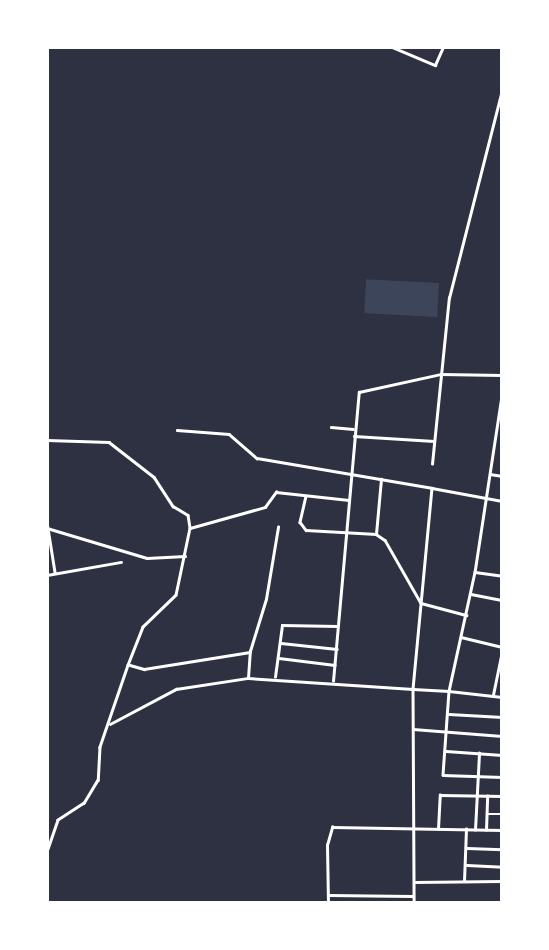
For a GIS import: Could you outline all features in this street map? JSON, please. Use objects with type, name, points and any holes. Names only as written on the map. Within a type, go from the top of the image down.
[{"type":"street","points":[[392,47],[435,65],[443,47]]},
{"type":"street","points":[[432,464],[455,269],[502,90]]},
{"type":"street","points":[[47,200],[47,233]]},
{"type":"street","points":[[47,327],[47,366]]},
{"type":"street","points":[[332,681],[339,626],[353,429],[359,392],[441,374],[502,375]]},
{"type":"street","points":[[502,396],[475,572],[449,691],[443,775],[502,777]]},
{"type":"street","points":[[331,427],[353,429]]},
{"type":"street","points":[[177,430],[229,434],[257,458],[502,502]]},
{"type":"street","points":[[353,436],[434,441]]},
{"type":"street","points":[[47,440],[109,442],[154,477],[173,506],[188,515],[190,528],[176,595],[143,626],[128,665],[100,747],[95,786],[84,803],[58,820],[47,852]]},
{"type":"street","points":[[494,450],[502,451]]},
{"type":"street","points":[[490,474],[502,476]]},
{"type":"street","points":[[376,534],[381,479]]},
{"type":"street","points":[[432,488],[413,689],[412,896],[414,902],[502,902]]},
{"type":"street","points":[[190,528],[265,507],[276,492],[349,500]]},
{"type":"street","points":[[306,496],[302,528],[345,534],[376,534],[385,540],[421,603],[466,615]]},
{"type":"street","points":[[47,522],[55,572]]},
{"type":"street","points":[[248,678],[250,652],[265,599],[278,527]]},
{"type":"street","points":[[48,528],[147,558],[185,556]]},
{"type":"street","points":[[47,575],[121,562]]},
{"type":"street","points":[[475,572],[502,576]]},
{"type":"street","points":[[471,594],[502,600]]},
{"type":"street","points":[[275,677],[282,625],[339,626]]},
{"type":"street","points":[[461,637],[502,649],[493,696]]},
{"type":"street","points":[[280,643],[337,649]]},
{"type":"street","points":[[128,665],[144,669],[250,652]]},
{"type":"street","points":[[278,658],[335,664]]},
{"type":"street","points":[[109,724],[119,723],[176,689],[248,678],[332,681],[502,697]]},
{"type":"street","points":[[447,714],[502,717]]},
{"type":"street","points":[[413,729],[502,736]]},
{"type":"street","points":[[445,751],[502,755]]},
{"type":"street","points":[[475,830],[479,753]]},
{"type":"street","points":[[438,828],[440,794],[502,796]]},
{"type":"street","points":[[486,830],[487,796]]},
{"type":"street","points":[[486,814],[502,814]]},
{"type":"street","points":[[328,903],[327,845],[332,827],[502,830]]},
{"type":"street","points":[[464,881],[466,829]]},
{"type":"street","points":[[466,848],[502,849]]},
{"type":"street","points":[[465,865],[502,867]]},
{"type":"street","points":[[413,882],[502,881]]},
{"type":"street","points":[[328,895],[412,896]]},
{"type":"shaded area","points":[[366,279],[439,283],[437,317],[364,313]]}]
